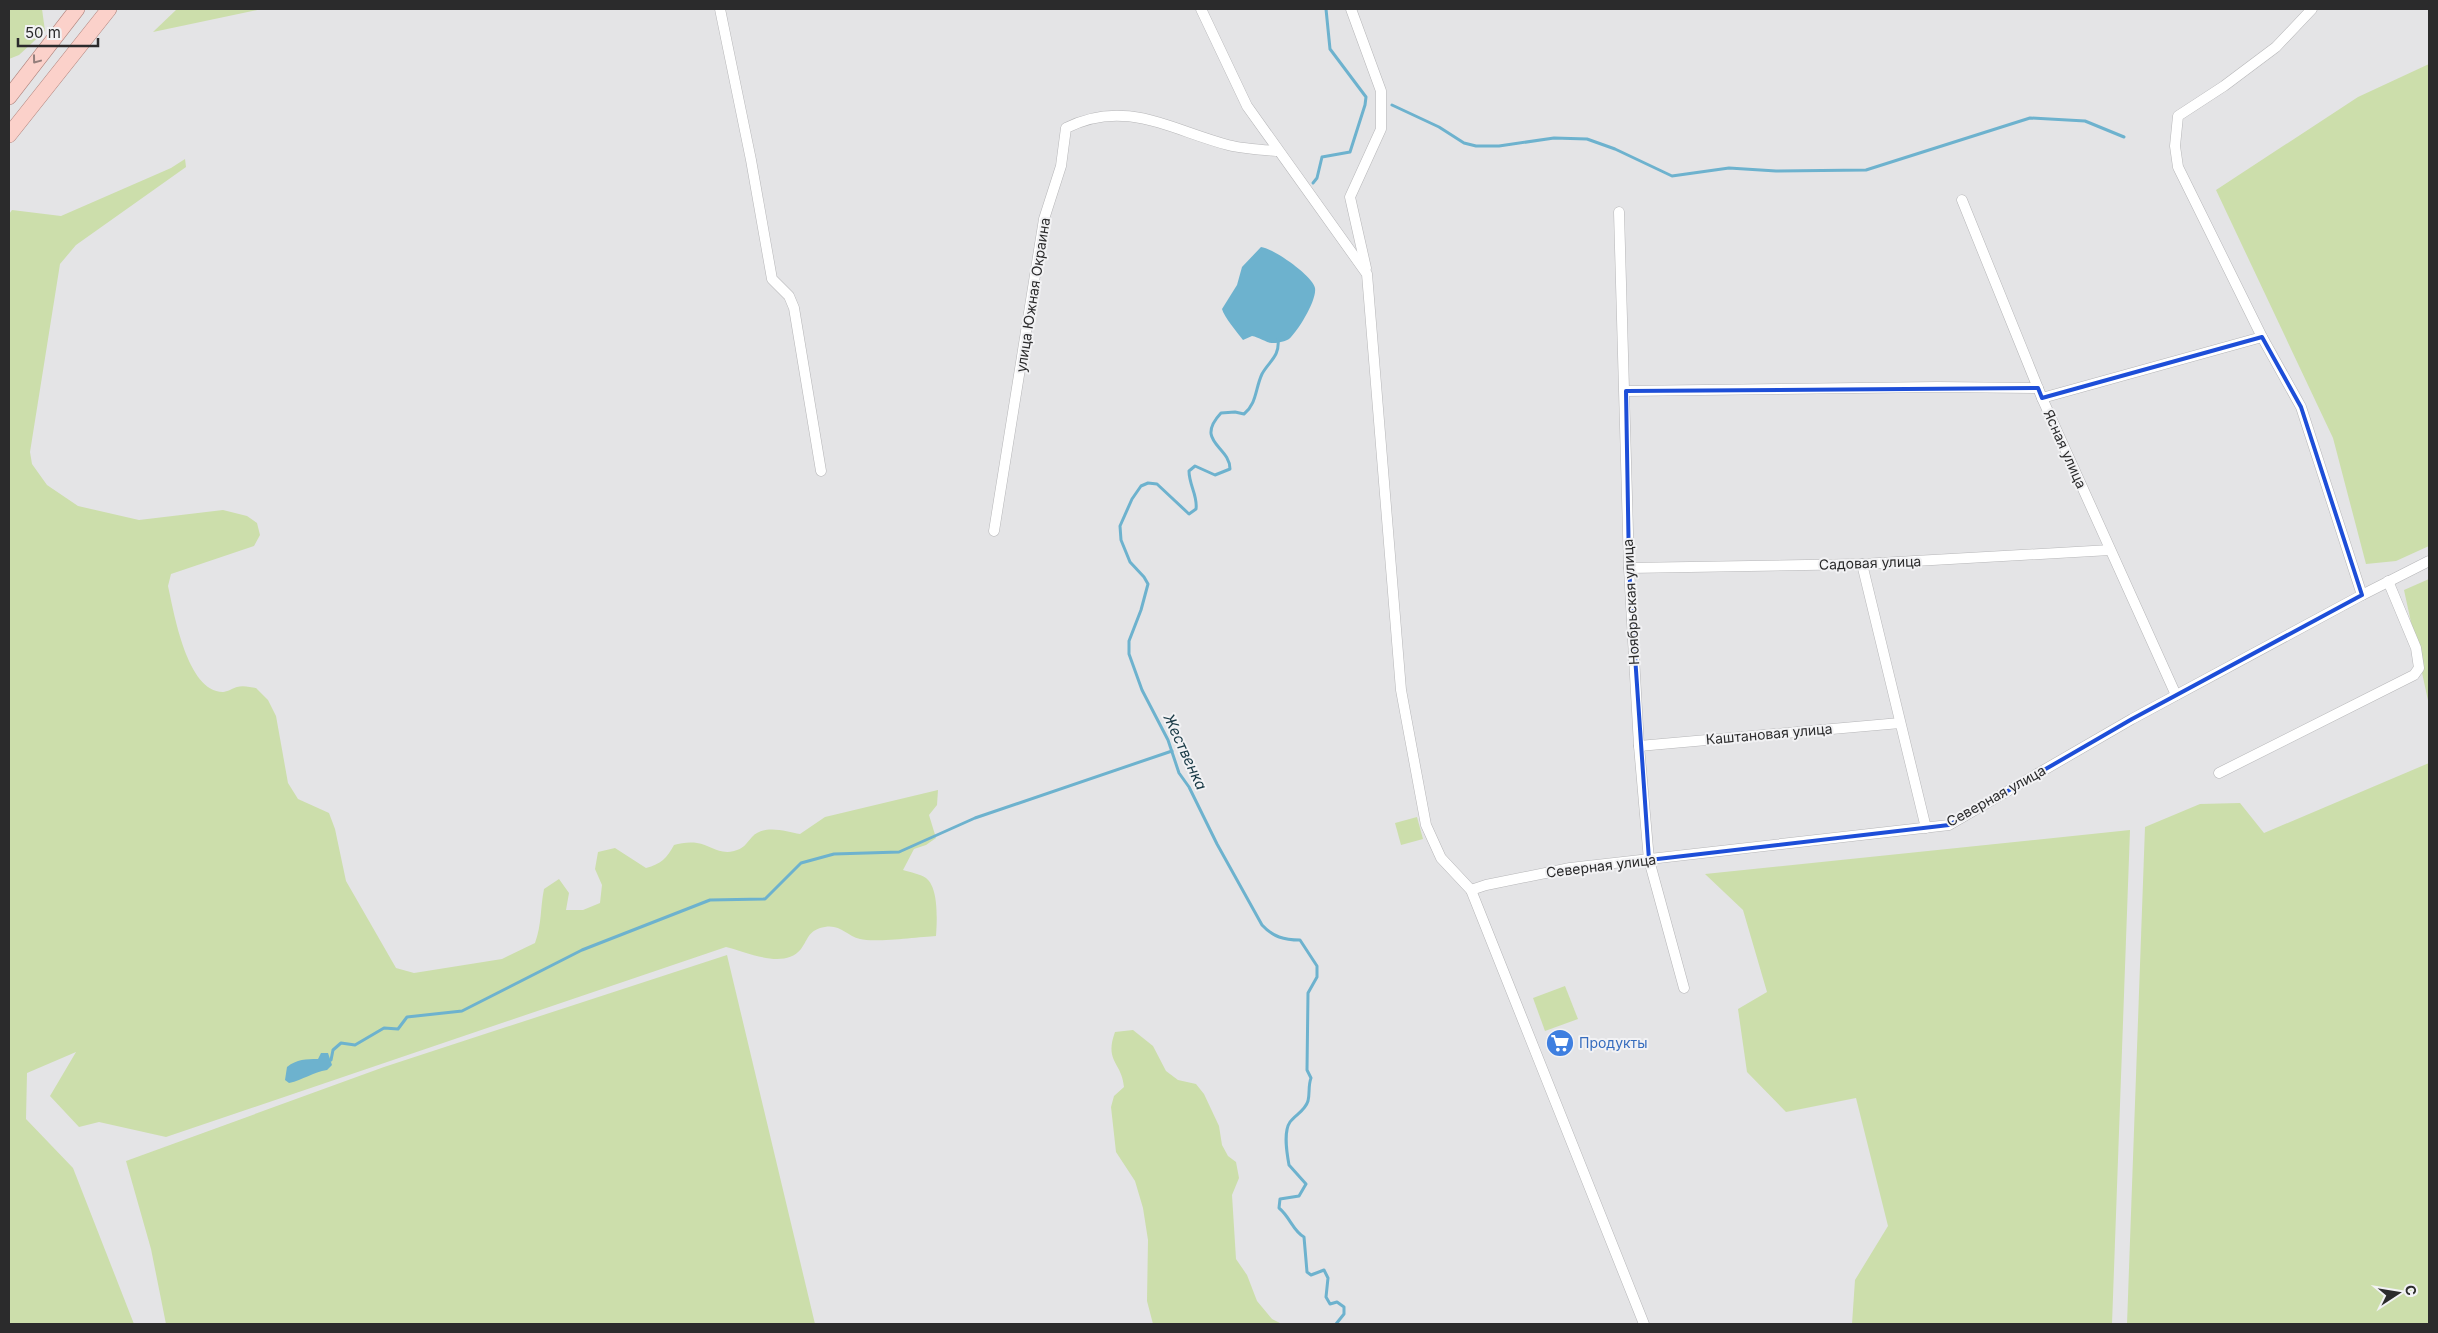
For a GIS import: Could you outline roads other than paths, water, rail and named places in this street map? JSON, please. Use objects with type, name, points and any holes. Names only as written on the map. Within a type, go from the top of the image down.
[{"type":"main road","points":[[9,97],[77,9]]},
{"type":"main road","points":[[9,135],[109,9]]},
{"type":"street","points":[[720,9],[751,160],[772,279],[789,296],[794,308],[821,471]]},
{"type":"street","points":[[1201,9],[1247,106],[1367,274]]},
{"type":"street","points":[[1351,9],[1381,91],[1382,129],[1350,197],[1367,274],[1400,690],[1426,825],[1441,858],[1471,890],[1644,1324]]},
{"type":"street","points":[[2312,9],[2276,48],[2224,86],[2178,116],[2175,146],[2178,167],[2262,337],[2301,407],[2362,594]]},
{"type":"street","name":"улица Южная Окраина","points":[[994,531],[1044,219],[1061,166],[1066,128],[1083,119],[1099,116],[1124,116],[1156,121],[1231,146],[1278,151]]},
{"type":"street","name":"Ясная улица","points":[[1962,200],[2040,393],[2176,695]]},
{"type":"street","name":"Ноябрьская улица","points":[[1619,212],[1626,391],[1629,568],[1638,746],[1649,860],[1684,988]]},
{"type":"street","points":[[1626,391],[1937,387],[2040,393],[2262,337]]},
{"type":"street","name":"Садовая улица","points":[[1629,568],[1862,564],[2110,550]]},
{"type":"street","points":[[2219,774],[2414,675],[2419,668],[2416,648],[2388,581],[2429,561]]},
{"type":"street","points":[[1862,564],[1926,828]]},
{"type":"street","name":"Северная улица","points":[[1471,890],[1486,885],[1570,868],[1949,825],[2176,695],[2388,581]]},
{"type":"street","name":"Каштановая улица","points":[[1638,746],[1900,723]]},
{"type":"water","points":[[1261,247],[1274,252],[1292,263],[1313,283],[1315,288],[1310,307],[1297,329],[1289,339],[1278,343],[1272,343],[1252,336],[1243,340],[1222,309],[1237,285],[1242,267]]},
{"type":"water","points":[[321,1053],[328,1053],[332,1065],[327,1070],[289,1083],[285,1080],[287,1067],[291,1064],[306,1059],[318,1059]]},
{"type":"waterway","name":"Жественка","points":[[1313,183],[1317,178],[1322,157],[1350,152],[1366,97],[1330,49],[1326,9]]},
{"type":"waterway","points":[[1392,105],[1439,127],[1464,143],[1476,146],[1499,146],[1554,138],[1587,139],[1615,149],[1672,176],[1729,168],[1776,171],[1866,170],[2030,118],[2085,121],[2124,137]]},
{"type":"waterway","name":"Жественка","points":[[1278,339],[1276,355],[1262,374],[1254,400],[1248,410],[1244,414],[1235,412],[1221,413],[1211,431],[1215,443],[1229,461],[1230,469],[1215,475],[1195,466],[1189,471],[1196,504],[1196,509],[1189,514],[1157,484],[1148,483],[1141,486],[1132,499],[1120,526],[1121,540],[1130,562],[1148,584],[1141,610],[1129,641],[1129,654],[1142,690],[1168,740],[1179,773],[1189,787],[1217,844],[1262,925],[1279,937],[1300,940],[1317,966],[1317,977],[1308,993],[1307,1070],[1311,1078],[1309,1098],[1305,1108],[1290,1122],[1286,1137],[1289,1165],[1306,1184],[1299,1196],[1280,1199],[1279,1208],[1304,1237],[1307,1272],[1311,1275],[1324,1270],[1328,1278],[1326,1297],[1330,1304],[1337,1302],[1344,1307],[1344,1314],[1336,1324]]},
{"type":"waterway","points":[[331,1060],[333,1050],[341,1043],[355,1045],[384,1028],[398,1029],[407,1017],[462,1011],[582,950],[710,900],[765,899],[801,863],[834,854],[899,852],[975,818],[1172,751]]},
{"type":"place","name":"Продукты","points":[[1560,1043]]}]
